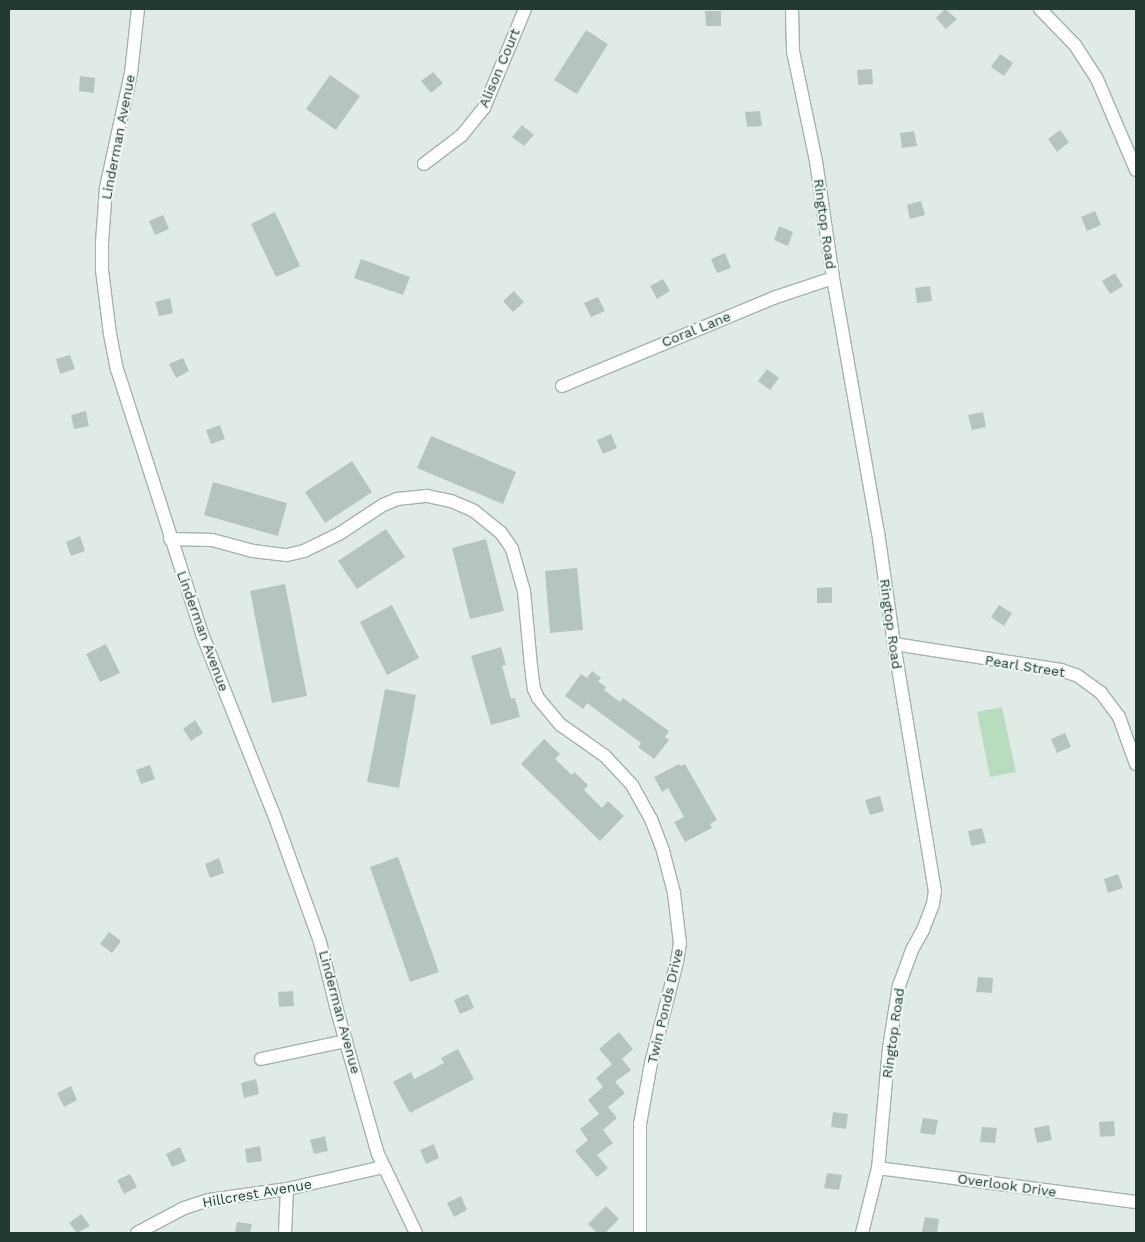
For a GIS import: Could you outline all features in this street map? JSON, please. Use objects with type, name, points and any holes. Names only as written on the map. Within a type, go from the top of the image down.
[{"type":"street","name":"Linderman Avenue","points":[[138,9],[132,73],[106,188],[102,270],[110,334],[117,369],[202,634],[311,915],[384,1168],[416,1233]]},
{"type":"street","name":"Alison Court","points":[[424,164],[462,135],[478,116],[525,9]]},
{"type":"street","name":"Ringtop Road","points":[[792,9],[793,52],[816,161],[833,278],[878,532],[894,644],[935,890],[923,930],[912,950],[899,985],[889,1048],[878,1168],[862,1233]]},
{"type":"street","points":[[1040,9],[1075,45],[1097,79],[1136,169]]},
{"type":"street","name":"Coral Lane","points":[[562,386],[756,305],[833,278]]},
{"type":"street","name":"Twin Ponds Drive","points":[[170,539],[212,540],[252,551],[287,555],[304,551],[338,534],[383,505],[397,499],[427,496],[451,500],[474,511],[489,521],[501,533],[512,549],[524,591],[530,666],[534,689],[538,698],[561,725],[605,756],[632,785],[651,819],[664,851],[674,893],[680,943],[677,962],[651,1063],[640,1124],[640,1233]]},
{"type":"street","name":"Pearl Street","points":[[894,644],[1062,670],[1078,676],[1101,693],[1119,717],[1136,764]]},
{"type":"street","points":[[261,1058],[346,1041]]},
{"type":"street","name":"Hillcrest Avenue","points":[[137,1233],[184,1208],[209,1200],[287,1189],[384,1168]]},
{"type":"street","name":"Overlook Drive","points":[[878,1168],[1136,1202]]},
{"type":"street","points":[[285,1233],[287,1189]]},
{"type":"green space","points":[[1002,707],[1016,772],[990,777],[977,712]]},
{"type":"building","points":[[945,9],[957,19],[946,29],[936,18]]},
{"type":"building","points":[[705,11],[721,11],[721,26],[706,26]]},
{"type":"building","points":[[586,30],[608,44],[577,94],[554,80]]},
{"type":"building","points":[[1000,54],[1013,63],[1004,76],[991,67]]},
{"type":"building","points":[[872,69],[873,84],[858,85],[857,70]]},
{"type":"building","points":[[433,72],[443,83],[431,93],[421,81]]},
{"type":"building","points":[[330,75],[360,96],[336,130],[306,109]]},
{"type":"building","points":[[80,76],[95,78],[94,93],[79,91]]},
{"type":"building","points":[[760,111],[762,126],[747,127],[745,112]]},
{"type":"building","points":[[522,125],[534,135],[524,146],[512,137]]},
{"type":"building","points":[[1060,130],[1069,142],[1057,152],[1048,139]]},
{"type":"building","points":[[914,131],[917,146],[902,148],[900,133]]},
{"type":"building","points":[[921,201],[925,215],[910,219],[907,205]]},
{"type":"building","points":[[1095,211],[1101,225],[1087,231],[1081,217]]},
{"type":"building","points":[[275,212],[300,266],[276,277],[251,224]]},
{"type":"building","points":[[163,215],[169,229],[155,235],[149,221]]},
{"type":"building","points":[[779,226],[793,232],[788,246],[774,240]]},
{"type":"building","points":[[725,253],[731,268],[717,273],[711,259]]},
{"type":"building","points":[[361,259],[410,277],[403,295],[354,278]]},
{"type":"building","points":[[1115,273],[1123,286],[1110,294],[1102,281]]},
{"type":"building","points":[[663,279],[670,291],[657,299],[650,286]]},
{"type":"building","points":[[930,286],[932,301],[917,303],[915,288]]},
{"type":"building","points":[[514,291],[524,302],[513,312],[503,301]]},
{"type":"building","points":[[598,297],[605,311],[591,317],[584,303]]},
{"type":"building","points":[[170,298],[173,313],[159,316],[155,302]]},
{"type":"building","points":[[70,355],[75,369],[60,374],[56,359]]},
{"type":"building","points":[[183,358],[189,371],[176,378],[169,364]]},
{"type":"building","points":[[767,369],[779,378],[770,390],[758,381]]},
{"type":"building","points":[[86,411],[89,426],[74,429],[71,415]]},
{"type":"building","points":[[983,412],[986,427],[972,430],[968,415]]},
{"type":"building","points":[[220,425],[225,439],[211,444],[206,430]]},
{"type":"building","points":[[611,434],[617,448],[603,454],[597,440]]},
{"type":"building","points":[[431,436],[516,472],[503,504],[417,468]]},
{"type":"building","points":[[352,461],[372,492],[325,523],[305,492]]},
{"type":"building","points":[[213,482],[287,503],[278,536],[204,515]]},
{"type":"building","points":[[386,529],[405,557],[357,589],[338,561]]},
{"type":"building","points":[[80,536],[85,551],[71,556],[66,542]]},
{"type":"building","points":[[486,539],[504,611],[470,619],[452,548]]},
{"type":"building","points":[[577,568],[583,630],[550,633],[545,571]]},
{"type":"building","points":[[285,584],[307,696],[272,703],[250,591]]},
{"type":"building","points":[[832,587],[832,603],[817,603],[817,588]]},
{"type":"building","points":[[392,605],[419,658],[387,675],[360,622]]},
{"type":"building","points":[[999,605],[1012,613],[1004,626],[991,617]]},
{"type":"building","points":[[106,644],[120,673],[100,682],[86,654]]},
{"type":"building","points":[[501,647],[506,665],[502,666],[511,699],[515,698],[520,717],[491,725],[471,656]]},
{"type":"building","points":[[592,671],[601,678],[598,681],[606,687],[604,690],[620,702],[623,698],[669,731],[665,737],[669,740],[654,759],[638,747],[641,743],[587,703],[583,709],[565,696],[581,674],[587,678]]},
{"type":"building","points":[[385,689],[416,695],[399,788],[367,782]]},
{"type":"building","points":[[195,720],[203,733],[191,741],[183,729]]},
{"type":"building","points":[[1065,733],[1071,747],[1057,753],[1051,739]]},
{"type":"building","points":[[544,739],[560,754],[555,759],[572,775],[574,772],[588,785],[584,790],[602,808],[608,801],[624,816],[600,841],[521,764]]},
{"type":"building","points":[[679,764],[680,766],[685,764],[717,820],[710,824],[712,828],[685,842],[674,822],[684,817],[668,788],[662,792],[654,777]]},
{"type":"building","points":[[150,765],[155,779],[141,784],[136,770]]},
{"type":"building","points":[[880,796],[884,811],[870,815],[865,800]]},
{"type":"building","points":[[982,828],[986,843],[971,846],[968,831]]},
{"type":"building","points":[[398,857],[439,972],[410,982],[370,867]]},
{"type":"building","points":[[219,858],[224,873],[210,878],[205,864]]},
{"type":"building","points":[[1118,874],[1123,888],[1108,893],[1104,879]]},
{"type":"building","points":[[109,932],[121,941],[112,953],[100,944]]},
{"type":"building","points":[[978,977],[993,978],[992,993],[976,992]]},
{"type":"building","points":[[293,991],[294,1006],[279,1007],[278,992]]},
{"type":"building","points":[[468,994],[474,1008],[460,1014],[454,1000]]},
{"type":"building","points":[[619,1032],[633,1049],[622,1059],[631,1070],[615,1082],[625,1093],[608,1107],[617,1118],[603,1130],[613,1143],[597,1155],[608,1168],[597,1177],[575,1151],[588,1140],[580,1129],[599,1114],[588,1100],[603,1087],[596,1078],[612,1064],[599,1049]]},
{"type":"building","points":[[458,1049],[474,1079],[410,1113],[393,1082],[411,1072],[414,1079],[444,1063],[441,1058]]},
{"type":"building","points":[[256,1079],[259,1094],[244,1098],[241,1083]]},
{"type":"building","points":[[71,1086],[77,1100],[64,1107],[57,1093]]},
{"type":"building","points":[[833,1112],[848,1114],[846,1129],[831,1127]]},
{"type":"building","points":[[923,1118],[938,1120],[935,1135],[920,1133]]},
{"type":"building","points":[[1114,1121],[1115,1136],[1100,1137],[1099,1122]]},
{"type":"building","points":[[1049,1125],[1052,1140],[1037,1143],[1034,1128]]},
{"type":"building","points":[[982,1127],[997,1128],[995,1143],[980,1142]]},
{"type":"building","points":[[325,1136],[328,1151],[314,1154],[310,1140]]},
{"type":"building","points":[[434,1144],[439,1158],[426,1164],[420,1150]]},
{"type":"building","points":[[260,1146],[262,1161],[247,1163],[245,1149]]},
{"type":"building","points":[[180,1147],[186,1161],[172,1167],[166,1154]]},
{"type":"building","points":[[827,1173],[842,1175],[839,1190],[824,1188]]},
{"type":"building","points":[[130,1174],[137,1187],[124,1194],[117,1180]]},
{"type":"building","points":[[461,1196],[467,1210],[454,1217],[447,1203]]},
{"type":"building","points":[[606,1206],[619,1219],[605,1233],[597,1233],[588,1224]]},
{"type":"building","points":[[81,1214],[90,1226],[77,1233],[69,1223]]},
{"type":"building","points":[[925,1217],[939,1219],[937,1233],[922,1232]]},
{"type":"building","points":[[237,1222],[252,1224],[250,1233],[235,1233]]}]
